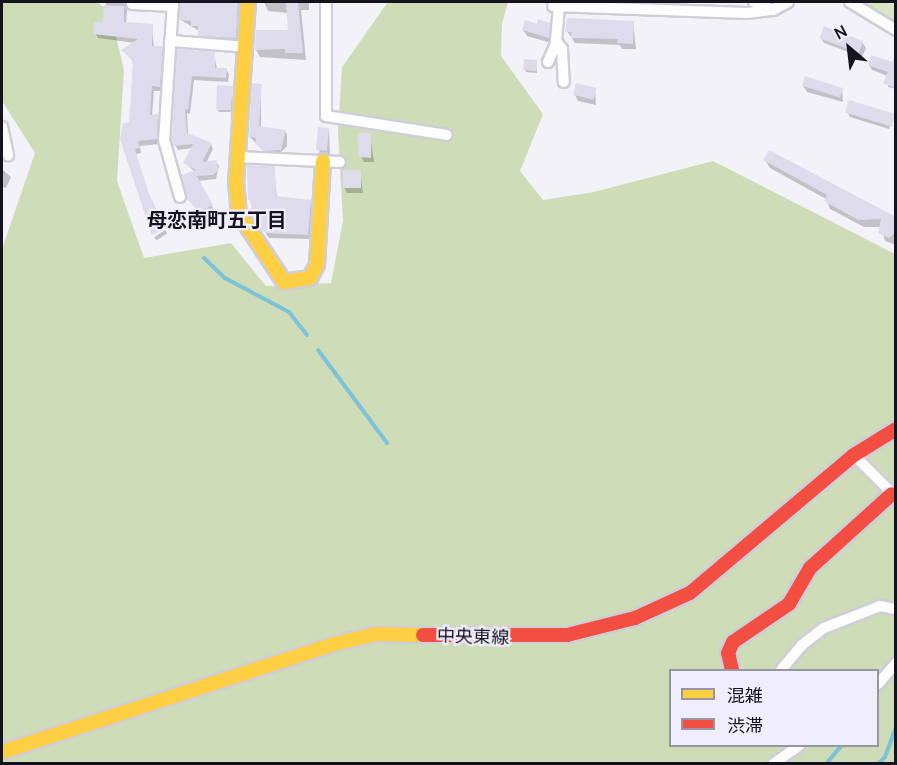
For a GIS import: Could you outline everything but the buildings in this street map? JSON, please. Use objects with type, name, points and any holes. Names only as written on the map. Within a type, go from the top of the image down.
[{"type":"street","points":[[248,2],[238,157],[240,214],[275,274],[284,282],[296,283],[310,278],[318,265],[323,162]]},
{"type":"street","points":[[326,2],[326,116],[447,135]]},
{"type":"street","points":[[753,2],[773,10]]},
{"type":"street","points":[[548,62],[556,42],[556,6],[747,13],[773,10],[788,2]]},
{"type":"street","points":[[850,2],[896,30]]},
{"type":"street","points":[[132,4],[173,4],[164,140],[180,197]]},
{"type":"street","points":[[170,41],[246,46]]},
{"type":"street","points":[[556,42],[562,49],[564,82]]},
{"type":"street","points":[[2,127],[8,155]]},
{"type":"street","points":[[238,157],[340,162]]},
{"type":"street","name":"中央東線","points":[[2,752],[334,644],[376,634],[567,635],[635,618],[690,593],[854,455],[896,429]]},
{"type":"street","points":[[732,669],[728,653],[733,642],[789,604],[810,568],[827,550],[894,495],[854,455]]},
{"type":"street","points":[[783,669],[802,645],[824,628],[880,606],[896,609]]},
{"type":"street","points":[[879,683],[896,663]]},
{"type":"street","points":[[773,764],[798,747]]},
{"type":"green space","points":[[2,2],[97,2],[110,12],[124,70],[117,181],[144,258],[231,243],[266,286],[331,283],[343,221],[338,131],[342,67],[388,2],[508,2],[502,24],[501,56],[543,114],[520,171],[543,200],[594,192],[713,161],[895,254],[895,763],[2,763],[2,249],[35,153],[2,101]]},
{"type":"green space","points":[[862,2],[895,2],[895,23]]},
{"type":"waterway","points":[[204,258],[225,278],[289,312],[307,335]]},
{"type":"waterway","points":[[318,350],[387,443]]},
{"type":"waterway","points":[[878,764],[885,757],[896,726]]},
{"type":"waterway","points":[[826,764],[840,747]]},
{"type":"traffic: slow","points":[[248,2],[236,181],[239,214],[284,282],[310,278],[317,265],[323,161]]},
{"type":"traffic: slow","points":[[2,752],[334,644],[376,634],[423,635]]},
{"type":"traffic: jam","points":[[423,635],[567,635],[635,618],[690,593],[854,455],[896,429]]},
{"type":"traffic: jam","points":[[732,669],[728,653],[733,642],[789,604],[810,568],[892,494]]},
{"type":"district","name":"母恋南町五丁目","points":[[217,219]]}]
